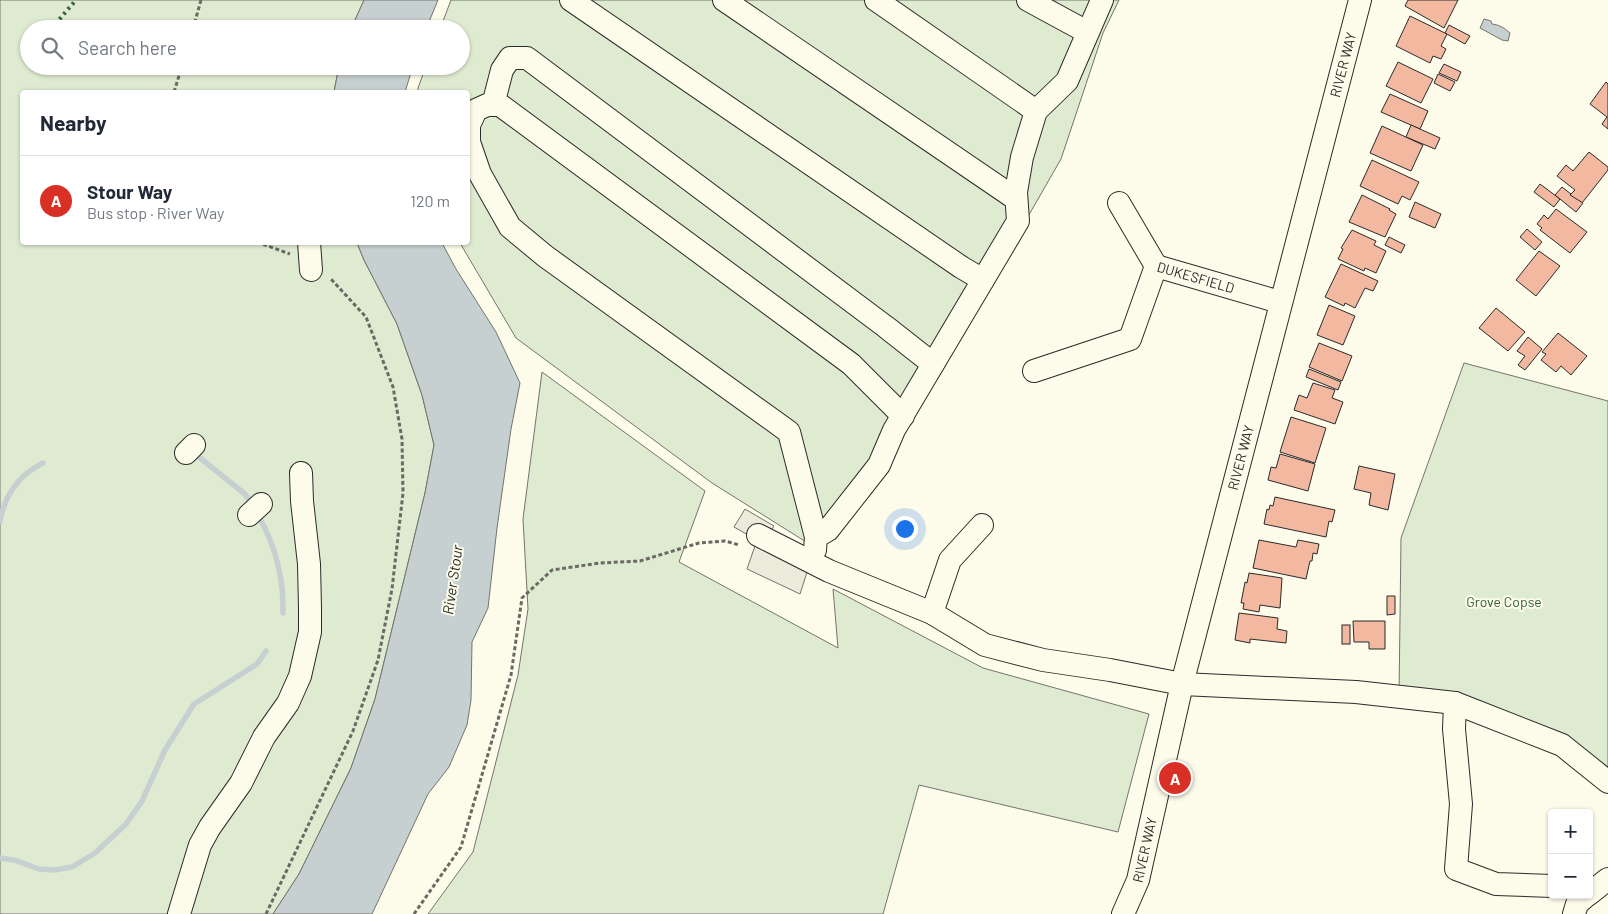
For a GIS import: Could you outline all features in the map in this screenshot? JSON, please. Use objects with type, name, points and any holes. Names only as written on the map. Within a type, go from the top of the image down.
[{"type":"street","points":[[571,0],[960,268],[983,280]]},
{"type":"street","points":[[724,0],[1016,199]]},
{"type":"street","points":[[876,0],[1036,111]]},
{"type":"street","points":[[1028,0],[1087,32]]},
{"type":"street","points":[[816,537],[828,530],[879,465],[903,416],[1018,221],[1016,192],[1022,157],[1036,111],[1067,81],[1102,0]]},
{"type":"street","name":"RIVER WAY","points":[[1123,914],[1138,880],[1182,684],[1360,0]]},
{"type":"street","points":[[493,105],[502,70],[510,58],[527,58],[933,364]]},
{"type":"street","points":[[470,123],[476,110],[487,105],[500,105],[851,364],[903,416]]},
{"type":"street","points":[[470,145],[480,174],[510,227],[545,256],[789,432],[822,567]]},
{"type":"street","points":[[1119,203],[1156,266]]},
{"type":"street","name":"DUKESFIELD","points":[[1034,371],[1130,339],[1156,266],[1280,302]]},
{"type":"street","points":[[179,914],[200,845],[210,827],[241,783],[264,737],[288,704],[300,676],[310,632],[309,564],[302,501],[302,473]]},
{"type":"street","points":[[932,613],[950,560],[982,524]]},
{"type":"street","points":[[758,535],[822,567],[932,613],[985,645],[1043,660],[1110,670],[1182,684],[1356,692],[1455,703],[1562,745],[1608,782]]},
{"type":"street","points":[[1455,703],[1454,729],[1461,804],[1456,868],[1496,884],[1548,886]]},
{"type":"street","points":[[1579,900],[1608,878]]},
{"type":"path","points":[[195,20],[201,0]]},
{"type":"path","points":[[175,90],[179,75]]},
{"type":"path","points":[[265,245],[286,253],[310,258],[366,317],[393,387],[402,439],[403,493],[392,589],[378,660],[353,731],[266,914]]},
{"type":"path","points":[[414,914],[461,847],[511,675],[522,598],[552,570],[600,563],[640,561],[699,543],[725,541],[749,548],[758,535]]},
{"type":"green space","points":[[0,0],[364,0],[355,20],[20,20],[20,75],[337,75],[334,90],[20,90],[20,245],[358,245],[397,324],[422,395],[434,445],[425,493],[375,699],[351,768],[299,874],[273,914],[0,914]]},
{"type":"green space","points":[[451,0],[1119,0],[1103,33],[1061,159],[890,457],[819,550],[712,483],[516,338],[461,245],[470,245],[470,90],[418,90],[423,75],[470,75],[470,20],[443,20]]},
{"type":"green space","name":"Grove Copse","points":[[1464,363],[1608,401],[1608,782],[1562,745],[1399,697],[1401,538]]},
{"type":"green space","points":[[542,372],[705,491],[679,562],[838,648],[833,589],[983,668],[1149,714],[1118,832],[919,785],[883,914],[428,914],[473,852],[518,675],[528,609],[523,519]]},
{"type":"shaded area","points":[[745,509],[774,526],[764,542],[809,566],[800,594],[747,569],[757,540],[734,527]]},
{"type":"water","points":[[364,0],[438,0],[430,20],[355,20]]},
{"type":"water","points":[[1484,19],[1491,21],[1492,24],[1502,27],[1510,33],[1508,41],[1502,40],[1480,28]]},
{"type":"water","points":[[337,75],[410,75],[406,90],[334,90]]},
{"type":"water","name":"River Stour","points":[[358,245],[443,245],[496,332],[520,383],[511,429],[488,608],[472,642],[471,700],[467,725],[449,767],[428,794],[372,914],[273,914],[299,874],[351,768],[375,699],[425,493],[434,445],[422,395],[397,324]]},
{"type":"building","points":[[1408,0],[1458,0],[1444,28],[1405,6]]},
{"type":"building","points":[[1410,16],[1447,34],[1441,46],[1446,49],[1441,59],[1433,56],[1430,63],[1396,46]]},
{"type":"building","points":[[1449,25],[1470,36],[1465,44],[1445,33]]},
{"type":"building","points":[[1398,62],[1433,79],[1421,103],[1386,86]]},
{"type":"building","points":[[1444,64],[1461,72],[1457,81],[1439,73]]},
{"type":"building","points":[[1438,74],[1455,82],[1450,91],[1434,83]]},
{"type":"building","points":[[1606,82],[1608,84],[1608,129],[1602,124],[1607,117],[1590,104]]},
{"type":"building","points":[[1390,94],[1428,111],[1420,129],[1381,112]]},
{"type":"building","points":[[1411,125],[1440,138],[1435,149],[1406,137]]},
{"type":"building","points":[[1382,126],[1423,145],[1411,171],[1370,153]]},
{"type":"building","points":[[1589,152],[1608,167],[1608,170],[1582,203],[1580,203],[1570,195],[1575,190],[1557,176],[1566,165],[1573,171]]},
{"type":"building","points":[[1372,160],[1419,182],[1410,200],[1402,196],[1398,204],[1360,186]]},
{"type":"building","points":[[1540,184],[1560,199],[1554,207],[1534,192]]},
{"type":"building","points":[[1562,187],[1570,195],[1583,203],[1576,212],[1555,195]]},
{"type":"building","points":[[1362,195],[1396,214],[1385,237],[1349,222]]},
{"type":"building","points":[[1415,202],[1441,214],[1435,228],[1409,217]]},
{"type":"building","points":[[1556,209],[1587,232],[1570,253],[1540,230],[1542,228],[1537,224],[1544,215],[1548,219]]},
{"type":"building","points":[[1527,229],[1542,242],[1535,250],[1520,237]]},
{"type":"building","points":[[1352,230],[1376,241],[1374,245],[1386,251],[1376,273],[1365,268],[1364,271],[1338,259],[1343,249],[1341,248]]},
{"type":"building","points":[[1389,237],[1405,245],[1401,253],[1385,245]]},
{"type":"building","points":[[1539,251],[1560,266],[1536,296],[1516,280]]},
{"type":"building","points":[[1341,264],[1378,281],[1373,291],[1365,288],[1355,308],[1345,303],[1344,306],[1325,297]]},
{"type":"building","points":[[1329,305],[1355,316],[1343,345],[1317,335]]},
{"type":"building","points":[[1496,308],[1525,332],[1508,351],[1479,328]]},
{"type":"building","points":[[1558,333],[1587,356],[1571,375],[1561,366],[1556,372],[1541,360],[1546,354],[1542,352]]},
{"type":"building","points":[[1528,337],[1542,349],[1525,370],[1518,365],[1525,356],[1517,351]]},
{"type":"building","points":[[1319,343],[1352,356],[1342,381],[1309,367]]},
{"type":"building","points":[[1309,369],[1341,382],[1338,390],[1306,377]]},
{"type":"building","points":[[1313,383],[1335,390],[1332,398],[1343,402],[1335,424],[1294,410],[1299,395],[1307,398]]},
{"type":"building","points":[[1291,417],[1326,428],[1315,463],[1280,452]]},
{"type":"building","points":[[1280,454],[1315,464],[1308,491],[1268,480],[1271,467],[1276,468]]},
{"type":"building","points":[[1359,466],[1395,474],[1388,510],[1369,505],[1371,493],[1354,489]]},
{"type":"building","points":[[1275,497],[1335,510],[1332,522],[1329,521],[1326,537],[1264,524],[1267,509],[1269,510],[1270,505],[1273,506]]},
{"type":"building","points":[[1259,540],[1296,547],[1298,540],[1319,544],[1317,554],[1313,553],[1312,561],[1310,561],[1306,579],[1253,568]]},
{"type":"building","points":[[1249,573],[1282,578],[1280,608],[1260,605],[1259,612],[1243,609],[1244,603],[1241,603],[1245,582],[1247,583]]},
{"type":"building","points":[[1387,596],[1395,596],[1395,614],[1387,615]]},
{"type":"building","points":[[1239,613],[1278,618],[1277,629],[1287,631],[1286,643],[1250,639],[1250,643],[1235,640]]},
{"type":"building","points":[[1353,621],[1385,621],[1385,649],[1369,649],[1369,642],[1354,642]]},
{"type":"building","points":[[1342,625],[1350,625],[1350,644],[1342,644]]},
{"type":"waterway","points":[[194,453],[246,495],[252,505]]},
{"type":"waterway","points":[[0,521],[5,502],[14,486],[27,473],[43,463]]},
{"type":"waterway","points":[[258,515],[274,550],[282,587],[283,613]]},
{"type":"waterway","points":[[0,858],[14,860],[39,869],[55,870],[72,867],[95,853],[126,824],[142,801],[165,750],[194,704],[257,664],[266,651]]},
{"type":"hedge","points":[[59,20],[76,0]]},
{"type":"place","name":"Stour Way","points":[[1175,778]]}]
